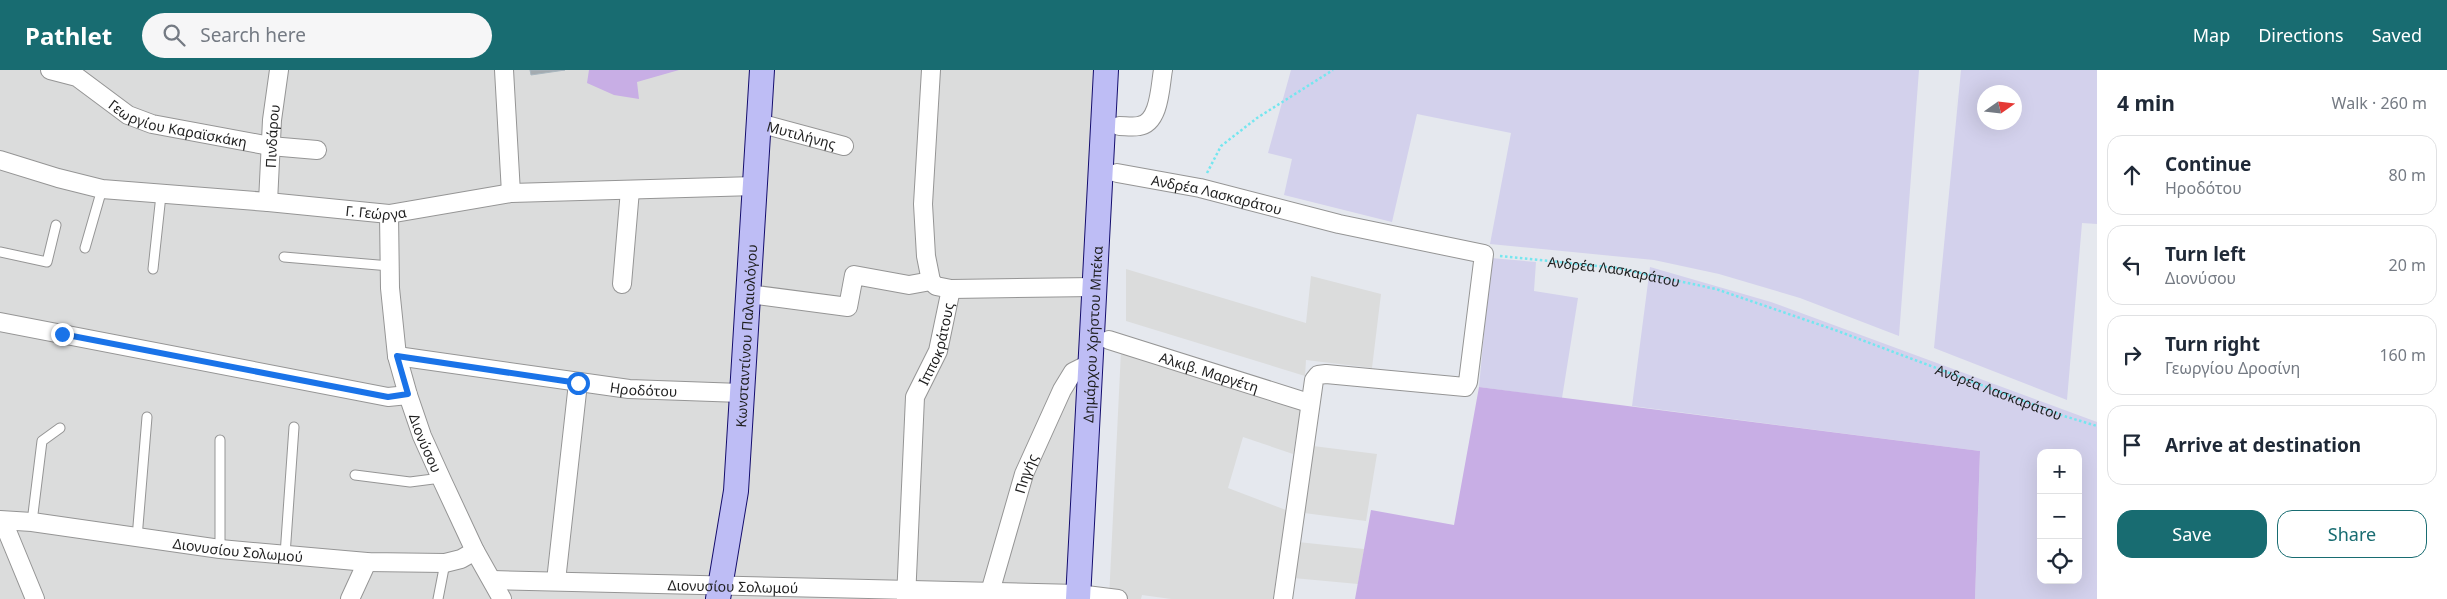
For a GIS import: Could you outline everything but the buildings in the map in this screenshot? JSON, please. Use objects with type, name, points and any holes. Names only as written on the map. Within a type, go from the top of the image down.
[{"type":"main road","name":"Κωνσταντίνου Παλαιολόγου","points":[[719,592],[736,491],[762,70]]},
{"type":"main road","name":"Δημάρχου Χρήστου Μπέκα","points":[[1086,597],[1090,368],[1106,70]]},
{"type":"main road","name":"Δημάρχου Χρήστου Μπέκα","points":[[1086,597],[1108,340],[1122,70]]},
{"type":"street","name":"Γεωργίου Καραϊσκάκη","points":[[50,70],[77,74],[128,115],[152,124],[270,146],[317,150]]},
{"type":"street","name":"Πινδάρου","points":[[268,202],[270,146],[279,70]]},
{"type":"street","points":[[504,70],[511,193]]},
{"type":"street","name":"Ιπποκράτους","points":[[906,595],[914,398],[938,351],[951,289],[936,286],[931,281],[926,256],[923,204],[931,70]]},
{"type":"street","points":[[1119,126],[1140,126],[1150,120],[1156,107],[1163,70]]},
{"type":"street","name":"Μυτιλήνης","points":[[759,123],[844,146]]},
{"type":"street","name":"Γ. Γεώργα","points":[[0,160],[102,189],[389,214],[511,193],[755,186]]},
{"type":"street","name":"Ανδρέα Λασκαράτου","points":[[1116,173],[1200,188],[1339,224],[1484,254]]},
{"type":"street","points":[[622,284],[630,190]]},
{"type":"street","name":"Διονύσου","points":[[389,214],[390,288],[397,356],[408,394],[422,436],[441,478],[475,551],[502,599]]},
{"type":"street","points":[[1283,599],[1309,403],[1314,380],[1318,375],[1326,374],[1465,387],[1468,382],[1484,254]]},
{"type":"street","points":[[749,294],[848,307],[854,275],[909,285],[931,281]]},
{"type":"street","points":[[951,289],[1095,287]]},
{"type":"street","points":[[0,322],[388,397],[408,394]]},
{"type":"street","name":"Αλκιβ. Μαργέτη","points":[[1108,340],[1309,403]]},
{"type":"street","name":"Ηροδότου","points":[[397,356],[629,389],[741,393]]},
{"type":"street","name":"Πηγής","points":[[989,596],[1028,466],[1062,390],[1073,372],[1083,367],[1090,368]]},
{"type":"street","points":[[556,581],[578,383]]},
{"type":"street","points":[[4,521],[35,599]]},
{"type":"street","name":"Διονυσίου Σολωμού","points":[[4,521],[32,522],[220,549],[367,562],[445,564],[461,559],[475,551]]},
{"type":"street","points":[[350,599],[367,562]]},
{"type":"street","name":"Διονυσίου Σολωμού","points":[[492,580],[556,581],[719,592],[1118,599]]},
{"type":"lane","points":[[85,248],[102,189]]},
{"type":"lane","points":[[154,269],[161,194]]},
{"type":"lane","points":[[0,252],[47,262],[56,225]]},
{"type":"lane","points":[[284,257],[390,266]]},
{"type":"lane","points":[[137,538],[147,417]]},
{"type":"lane","points":[[285,555],[294,427]]},
{"type":"lane","points":[[32,522],[42,441],[60,428]]},
{"type":"lane","points":[[220,440],[220,549]]},
{"type":"lane","points":[[355,475],[410,482],[441,478]]},
{"type":"lane","points":[[438,599],[445,564]]},
{"type":"path","points":[[1200,188],[1221,146],[1257,118],[1333,70]]},
{"type":"path","name":"Ανδρέα Λασκαράτου","points":[[1484,254],[1617,268],[1716,289],[1835,330],[2064,416],[2097,426]]},
{"type":"shaded area","points":[[0,70],[1099,70],[1066,599],[0,599]]},
{"type":"shaded area","points":[[589,70],[679,70],[637,82],[639,99],[614,95],[587,83]]},
{"type":"shaded area","points":[[1291,70],[1919,70],[1899,336],[1800,298],[1719,274],[1654,260],[1490,244],[1511,133],[1417,114],[1392,222],[1284,195],[1292,159],[1268,153]]},
{"type":"shaded area","points":[[1961,70],[2097,70],[2097,224],[2082,223],[2067,400],[1934,348]]},
{"type":"shaded area","points":[[1491,258],[1536,262],[1534,291],[1578,298],[1562,398],[1479,387]]},
{"type":"shaded area","points":[[1650,267],[1771,302],[2097,422],[2097,599],[1975,599],[1980,451],[1632,406]]},
{"type":"shaded area","points":[[1126,269],[1306,323],[1311,276],[1381,294],[1372,368],[1306,360],[1305,376],[1126,321]]},
{"type":"shaded area","points":[[1121,351],[1301,407],[1293,454],[1243,437],[1228,488],[1286,510],[1273,599],[1171,599],[1142,595],[1141,599],[1109,599]]},
{"type":"shaded area","points":[[1479,387],[1980,451],[1975,599],[1355,599],[1371,510],[1454,525]]},
{"type":"shaded area","points":[[1313,446],[1377,454],[1366,521],[1304,513]]},
{"type":"shaded area","points":[[1298,542],[1364,549],[1358,584],[1293,578]]},
{"type":"route","points":[[62,334],[388,397],[408,394],[397,356],[578,383]]}]
